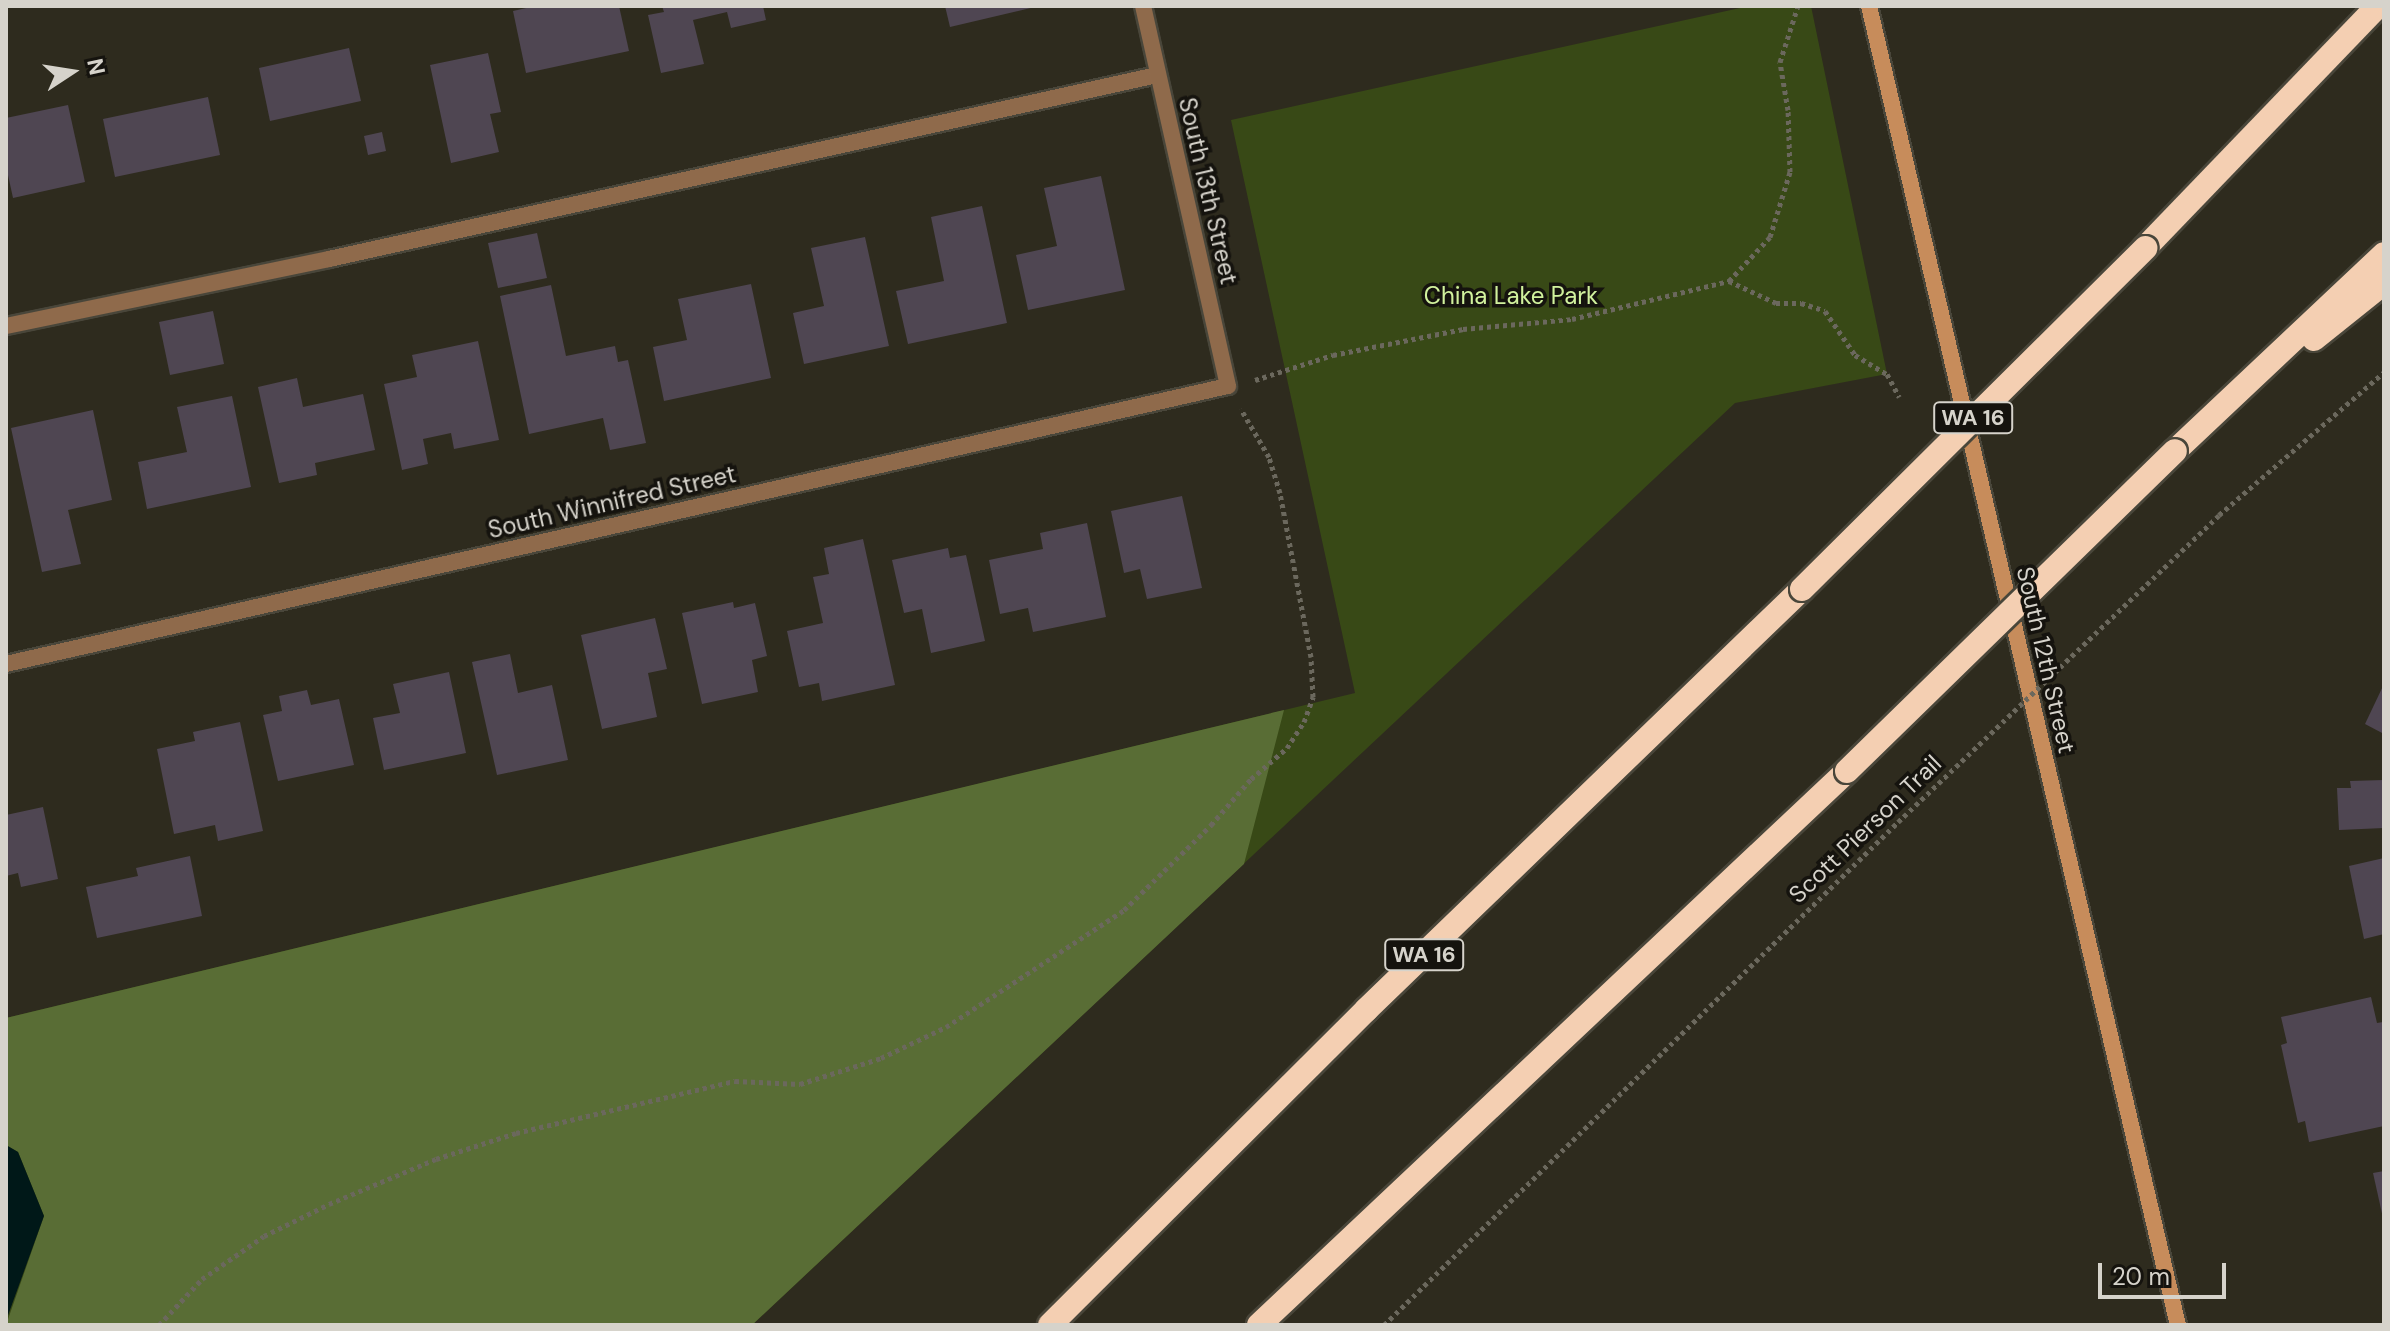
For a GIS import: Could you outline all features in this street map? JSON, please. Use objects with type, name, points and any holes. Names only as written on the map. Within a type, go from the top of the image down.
[{"type":"highway","points":[[2145,248],[2378,6]]},
{"type":"highway","name":"WA 16","points":[[1050,1325],[1366,1010],[1802,589],[2145,248],[2384,24]]},
{"type":"highway","points":[[1259,1325],[1847,771],[2175,451],[2384,254]]},
{"type":"highway","points":[[2175,451],[2384,283]]},
{"type":"highway","points":[[1276,1325],[1373,1217]]},
{"type":"main road","name":"South 12th Street","points":[[1869,6],[2178,1325]]},
{"type":"street","name":"South 13th Street","points":[[1143,6],[1228,387]]},
{"type":"street","points":[[6,326],[329,259],[1157,75]]},
{"type":"street","name":"South Winnifred Street","points":[[6,664],[1228,387]]},
{"type":"path","points":[[159,1325],[202,1279],[264,1236],[329,1204],[436,1159],[516,1133],[735,1081],[800,1084],[881,1058],[946,1027],[1124,910],[1211,825],[1251,779],[1287,748],[1304,722],[1313,697],[1311,657],[1280,493],[1269,457],[1228,387],[1333,355],[1463,329],[1572,319],[1729,281],[1770,237],[1790,172],[1788,110],[1780,62],[1798,6]]},
{"type":"path","points":[[1729,281],[1776,303],[1801,303],[1825,311],[1855,355],[1887,374],[1899,397]]},
{"type":"path","name":"Scott Pierson Trail","points":[[1384,1325],[1898,822],[2219,515],[2384,372]]},
{"type":"green space","name":"China Lake Park","points":[[1749,6],[1811,6],[1887,374],[1735,403],[752,1325],[6,1325],[6,1018],[1355,693],[1231,120]]},
{"type":"green space","name":"China Lake Park","points":[[1284,710],[1244,864],[752,1325],[6,1325],[44,1216],[18,1152],[6,1145],[6,1018]]},
{"type":"water","points":[[6,1145],[18,1152],[44,1216],[6,1321]]},
{"type":"building","points":[[535,6],[619,6],[629,51],[526,73],[513,11]]},
{"type":"building","points":[[662,6],[763,6],[766,20],[731,28],[727,12],[693,20],[704,64],[661,73],[648,15],[664,12]]},
{"type":"building","points":[[945,6],[1035,6],[1035,7],[950,27]]},
{"type":"building","points":[[349,48],[361,101],[270,121],[259,68]]},
{"type":"building","points":[[488,53],[501,112],[490,114],[499,152],[451,163],[430,65]]},
{"type":"building","points":[[208,97],[220,155],[115,177],[103,119]]},
{"type":"building","points":[[68,105],[85,182],[13,198],[6,166],[6,118]]},
{"type":"building","points":[[382,132],[386,151],[368,155],[364,136]]},
{"type":"building","points":[[1101,176],[1125,290],[1028,310],[1016,255],[1057,246],[1044,188]]},
{"type":"building","points":[[982,206],[1007,323],[908,344],[896,291],[944,281],[931,217]]},
{"type":"building","points":[[537,233],[547,278],[498,288],[488,243]]},
{"type":"building","points":[[865,237],[889,346],[804,364],[793,313],[824,306],[811,248]]},
{"type":"building","points":[[751,284],[771,378],[664,401],[653,347],[687,340],[678,299]]},
{"type":"building","points":[[551,285],[566,356],[615,346],[618,362],[628,360],[646,443],[610,450],[603,418],[529,434],[500,296]]},
{"type":"building","points":[[213,311],[224,364],[170,375],[159,322]]},
{"type":"building","points":[[478,341],[499,440],[454,449],[451,433],[423,439],[428,464],[402,470],[384,384],[417,377],[412,355]]},
{"type":"building","points":[[297,378],[303,407],[363,394],[375,450],[315,463],[317,475],[279,483],[258,387]]},
{"type":"building","points":[[232,396],[251,487],[147,509],[138,462],[187,452],[177,407]]},
{"type":"building","points":[[93,410],[112,500],[68,510],[81,564],[42,572],[11,428]]},
{"type":"building","points":[[1182,496],[1202,588],[1147,599],[1140,569],[1124,573],[1111,511]]},
{"type":"building","points":[[1087,523],[1106,617],[1033,632],[1028,608],[1000,614],[989,560],[1043,549],[1040,533]]},
{"type":"building","points":[[863,539],[895,685],[822,701],[819,683],[799,687],[787,631],[823,623],[813,577],[829,574],[824,548]]},
{"type":"building","points":[[948,548],[950,558],[966,555],[985,641],[931,653],[922,609],[904,613],[892,560]]},
{"type":"building","points":[[733,602],[734,608],[755,603],[767,656],[752,660],[758,692],[702,704],[682,613]]},
{"type":"building","points":[[655,618],[667,669],[648,673],[657,717],[602,729],[581,635]]},
{"type":"building","points":[[510,654],[518,693],[552,685],[568,760],[497,775],[472,662]]},
{"type":"building","points":[[449,672],[466,753],[384,770],[373,718],[400,713],[393,684]]},
{"type":"building","points":[[2384,684],[2384,734],[2365,724]]},
{"type":"building","points":[[307,690],[311,705],[339,699],[354,765],[278,781],[263,715],[282,711],[279,696]]},
{"type":"building","points":[[240,722],[263,831],[218,841],[215,825],[174,834],[157,749],[195,741],[193,732]]},
{"type":"building","points":[[2384,780],[2384,828],[2339,830],[2337,788],[2351,788],[2350,781]]},
{"type":"building","points":[[43,807],[58,879],[21,887],[18,873],[6,876],[6,815]]},
{"type":"building","points":[[190,856],[202,916],[97,938],[86,887],[138,876],[136,868]]},
{"type":"building","points":[[2384,858],[2384,934],[2364,939],[2349,866]]},
{"type":"building","points":[[2371,997],[2377,1023],[2383,1022],[2384,1028],[2384,1126],[2309,1142],[2305,1121],[2298,1123],[2281,1045],[2287,1043],[2281,1017]]},
{"type":"building","points":[[2384,1171],[2384,1217],[2383,1218],[2373,1173]]}]
